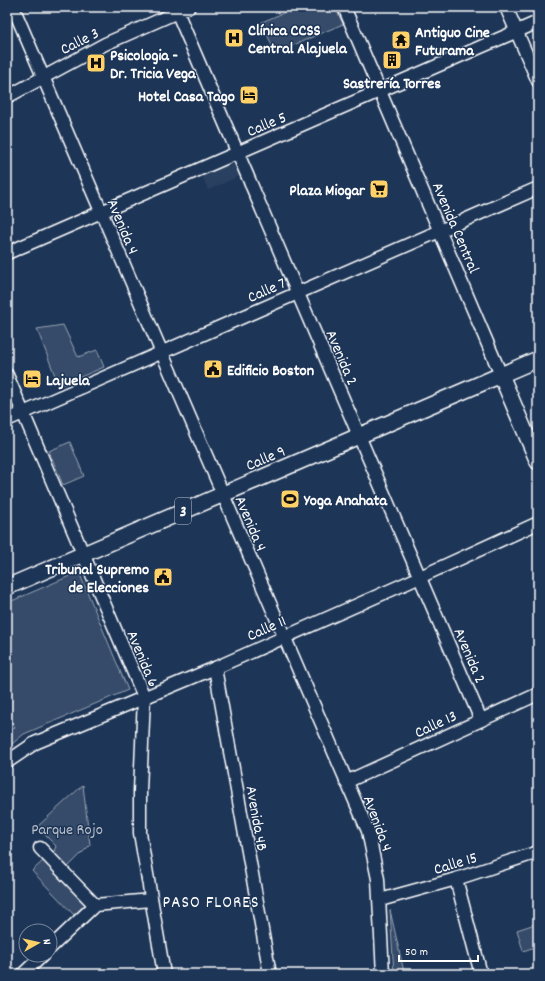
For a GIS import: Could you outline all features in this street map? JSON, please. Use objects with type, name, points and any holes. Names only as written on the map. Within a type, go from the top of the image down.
[{"type":"main road","name":"Calle 9","points":[[7,587],[538,359]]},
{"type":"main road","name":"Avenida Central","points":[[501,375],[538,462]]},
{"type":"street","name":"Avenida 4","points":[[13,7],[223,494],[371,843],[376,866],[380,900],[383,974]]},
{"type":"street","name":"Calle 3","points":[[7,97],[105,44],[176,10],[189,7]]},
{"type":"street","name":"Avenida Central","points":[[344,7],[501,375]]},
{"type":"street","points":[[506,7],[538,81]]},
{"type":"street","name":"Avenida 2","points":[[176,10],[481,720]]},
{"type":"street","name":"Calle 5","points":[[7,253],[538,22]]},
{"type":"street","name":"Calle 7","points":[[7,420],[538,188]]},
{"type":"street","name":"Avenida 6","points":[[7,375],[144,697],[140,825],[164,974]]},
{"type":"street","name":"Calle 11","points":[[7,762],[35,742],[215,668],[538,523]]},
{"type":"street","name":"Avenida 4B","points":[[215,668],[270,974]]},
{"type":"street","name":"Calle 13","points":[[346,782],[538,694]]},
{"type":"street","points":[[40,848],[95,905]]},
{"type":"street","name":"Calle 15","points":[[380,900],[456,879],[538,852]]},
{"type":"street","points":[[456,879],[481,974]]},
{"type":"street","points":[[58,940],[95,905],[151,900]]},
{"type":"street","points":[[23,974],[35,963]]},
{"type":"shaded area","points":[[233,164],[240,176],[208,190],[202,175],[226,165],[227,167]]},
{"type":"green space","points":[[297,7],[335,7],[343,24],[275,53],[262,22]]},
{"type":"green space","points":[[63,325],[78,357],[97,350],[104,367],[59,386],[37,329]]},
{"type":"green space","points":[[70,442],[84,476],[63,485],[49,451]]},
{"type":"green space","points":[[79,572],[128,690],[24,734],[7,748],[7,734],[15,727],[7,716],[7,603]]},
{"type":"green space","name":"Parque Rojo","points":[[83,785],[90,845],[67,868],[53,854],[56,846],[37,827]]},
{"type":"green space","points":[[44,860],[87,905],[75,916],[32,871]]},
{"type":"green space","points":[[390,910],[404,972],[394,974]]},
{"type":"green space","points":[[538,923],[538,946],[523,951],[517,930]]},
{"type":"place","name":"Clínica CCSS Central Alajuela","points":[[234,38]]},
{"type":"place","name":"Antiguo Cine Futurama","points":[[401,40]]},
{"type":"place","name":"Sastrería Torres","points":[[392,60]]},
{"type":"place","name":"Psicologia - Dr. Tricia Vega","points":[[96,63]]},
{"type":"place","name":"Hotel Casa Tago","points":[[249,95]]},
{"type":"place","name":"Plaza Miogar","points":[[379,189]]},
{"type":"place","name":"Edificio Boston","points":[[213,369]]},
{"type":"place","name":"Lajuela","points":[[32,379]]},
{"type":"place","name":"Yoga Anahata","points":[[290,499]]},
{"type":"place","name":"Tribunal Supremo de Elecciones","points":[[163,577]]},
{"type":"district","name":"PASO FLORES","points":[[211,901]]}]
